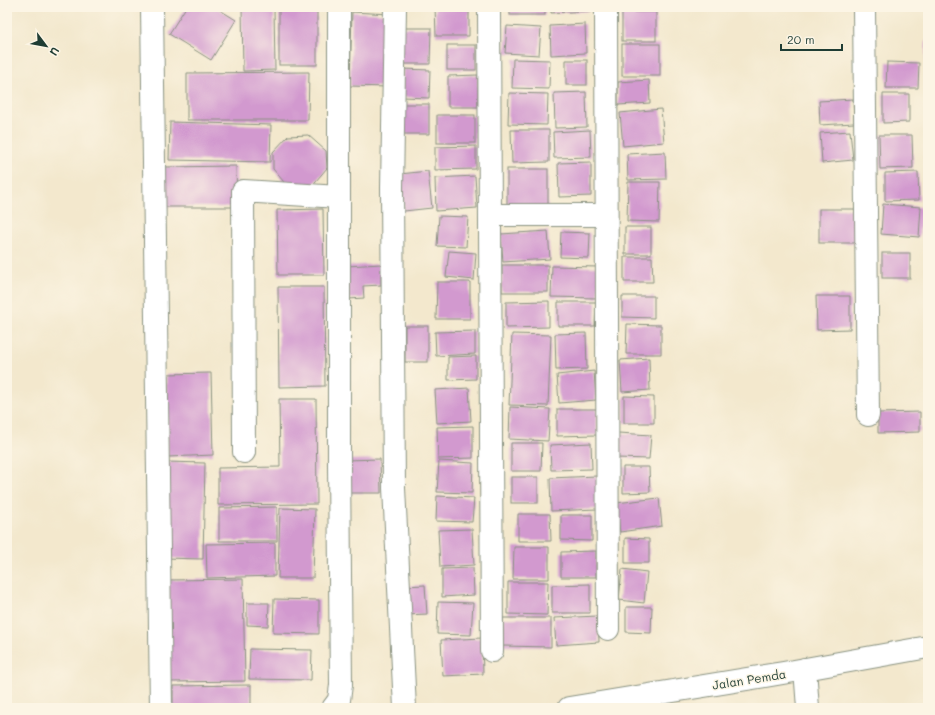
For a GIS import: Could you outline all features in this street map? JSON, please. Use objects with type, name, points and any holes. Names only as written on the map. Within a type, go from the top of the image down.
[{"type":"street","points":[[152,7],[161,708]]},
{"type":"street","points":[[333,708],[339,700],[340,686],[339,7]]},
{"type":"street","points":[[395,7],[392,188],[394,488],[405,708]]},
{"type":"street","points":[[489,7],[492,651]]},
{"type":"street","points":[[606,7],[608,630]]},
{"type":"street","points":[[864,7],[868,415]]},
{"type":"street","points":[[244,452],[243,191],[339,197]]},
{"type":"street","points":[[491,215],[606,215]]},
{"type":"street","name":"Jalan Pemda","points":[[572,708],[678,699],[805,669],[928,647]]},
{"type":"street","points":[[805,669],[808,708]]},
{"type":"building","points":[[186,7],[215,7],[236,20],[211,60],[169,34]]},
{"type":"building","points":[[242,7],[274,7],[275,70],[243,71]]},
{"type":"building","points":[[279,7],[317,7],[317,65],[279,65]]},
{"type":"building","points":[[435,7],[469,7],[469,36],[436,36]]},
{"type":"building","points":[[510,7],[545,7],[545,15],[510,15]]},
{"type":"building","points":[[551,7],[590,7],[590,11],[551,13]]},
{"type":"building","points":[[352,12],[390,14],[388,87],[350,86]]},
{"type":"building","points":[[622,12],[656,12],[656,41],[622,41]]},
{"type":"building","points":[[585,24],[586,53],[551,55],[550,26]]},
{"type":"building","points":[[507,26],[541,28],[539,55],[505,53]]},
{"type":"building","points":[[401,28],[431,28],[430,64],[401,64]]},
{"type":"building","points":[[926,40],[928,40],[928,74],[925,74]]},
{"type":"building","points":[[622,44],[660,44],[660,76],[622,76]]},
{"type":"building","points":[[447,45],[476,45],[476,70],[447,70]]},
{"type":"building","points":[[7,49],[11,99],[7,99]]},
{"type":"building","points":[[513,59],[550,60],[549,89],[512,88]]},
{"type":"building","points":[[566,60],[587,60],[587,85],[566,85]]},
{"type":"building","points":[[887,62],[919,63],[918,88],[886,88]]},
{"type":"building","points":[[403,69],[430,70],[429,98],[402,97]]},
{"type":"building","points":[[309,72],[308,120],[187,120],[187,73]]},
{"type":"building","points":[[478,75],[478,107],[448,107],[448,76]]},
{"type":"building","points":[[649,80],[650,103],[618,105],[618,82]]},
{"type":"building","points":[[586,92],[587,127],[555,128],[554,93]]},
{"type":"building","points":[[509,93],[548,94],[547,125],[508,124]]},
{"type":"building","points":[[883,94],[909,94],[909,122],[883,123]]},
{"type":"building","points":[[853,99],[854,123],[820,125],[819,101]]},
{"type":"building","points":[[402,104],[429,104],[429,134],[401,134]]},
{"type":"building","points":[[661,109],[664,142],[623,146],[620,113]]},
{"type":"building","points":[[437,115],[475,115],[475,143],[437,143]]},
{"type":"building","points":[[170,122],[271,125],[270,162],[169,160]]},
{"type":"building","points":[[511,130],[549,130],[549,162],[512,163]]},
{"type":"building","points":[[590,130],[591,157],[554,158],[553,132]]},
{"type":"building","points":[[850,131],[853,160],[822,163],[820,133]]},
{"type":"building","points":[[308,135],[326,151],[327,168],[310,188],[289,188],[273,169],[273,152],[288,136]]},
{"type":"building","points":[[879,135],[912,135],[913,168],[880,169]]},
{"type":"building","points":[[476,146],[476,169],[435,170],[435,147]]},
{"type":"building","points":[[665,152],[666,179],[628,180],[627,154]]},
{"type":"building","points":[[591,162],[591,196],[559,197],[558,163]]},
{"type":"building","points":[[236,166],[237,207],[164,207],[164,167]]},
{"type":"building","points":[[507,169],[548,169],[548,208],[507,208]]},
{"type":"building","points":[[428,171],[432,208],[404,211],[400,174]]},
{"type":"building","points":[[918,172],[919,200],[885,201],[885,173]]},
{"type":"building","points":[[475,176],[477,208],[436,211],[435,178]]},
{"type":"building","points":[[628,182],[660,182],[659,222],[627,221]]},
{"type":"building","points":[[883,204],[921,207],[919,237],[881,234]]},
{"type":"building","points":[[323,209],[324,275],[278,275],[277,210]]},
{"type":"building","points":[[819,209],[857,209],[857,243],[819,243]]},
{"type":"building","points":[[439,216],[468,217],[466,247],[437,246]]},
{"type":"building","points":[[625,227],[651,227],[651,254],[625,254]]},
{"type":"building","points":[[548,231],[550,259],[503,262],[501,234]]},
{"type":"building","points":[[561,232],[590,233],[589,258],[560,257]]},
{"type":"building","points":[[449,251],[476,253],[474,280],[446,277]]},
{"type":"building","points":[[882,253],[910,253],[910,278],[882,278]]},
{"type":"building","points":[[624,257],[652,257],[653,282],[624,282]]},
{"type":"building","points":[[381,264],[381,285],[363,286],[364,298],[349,299],[347,266]]},
{"type":"building","points":[[502,265],[548,265],[548,292],[502,292]]},
{"type":"building","points":[[552,266],[599,267],[598,298],[551,297]]},
{"type":"building","points":[[437,282],[470,282],[470,319],[436,319]]},
{"type":"building","points":[[278,287],[324,287],[325,386],[279,387]]},
{"type":"building","points":[[622,296],[654,296],[654,318],[622,317]]},
{"type":"building","points":[[816,296],[850,296],[850,329],[817,330]]},
{"type":"building","points":[[549,301],[549,327],[506,328],[506,302]]},
{"type":"building","points":[[558,302],[596,302],[595,326],[558,326]]},
{"type":"building","points":[[627,324],[661,325],[661,354],[626,354]]},
{"type":"building","points":[[405,326],[428,326],[428,362],[405,362]]},
{"type":"building","points":[[475,331],[475,354],[436,356],[435,332]]},
{"type":"building","points":[[586,333],[587,369],[556,370],[555,334]]},
{"type":"building","points":[[512,334],[551,335],[548,406],[509,405]]},
{"type":"building","points":[[476,356],[476,379],[448,380],[448,357]]},
{"type":"building","points":[[649,358],[650,390],[622,392],[620,360]]},
{"type":"building","points":[[594,371],[596,400],[559,403],[557,375]]},
{"type":"building","points":[[211,373],[213,455],[168,457],[166,374]]},
{"type":"building","points":[[469,388],[471,421],[437,423],[435,390]]},
{"type":"building","points":[[624,396],[654,397],[654,423],[624,423]]},
{"type":"building","points":[[279,399],[316,399],[317,504],[218,505],[218,468],[280,467]]},
{"type":"building","points":[[510,407],[550,409],[548,441],[509,439]]},
{"type":"building","points":[[557,409],[597,409],[597,435],[557,436]]},
{"type":"building","points":[[920,412],[920,432],[878,433],[878,413]]},
{"type":"building","points":[[473,426],[473,458],[438,459],[437,427]]},
{"type":"building","points":[[618,433],[651,435],[649,459],[617,458]]},
{"type":"building","points":[[511,443],[542,443],[541,471],[511,471]]},
{"type":"building","points":[[591,443],[592,469],[551,470],[550,445]]},
{"type":"building","points":[[380,459],[381,493],[347,493],[346,460]]},
{"type":"building","points":[[439,461],[473,463],[472,493],[437,492]]},
{"type":"building","points":[[166,462],[205,463],[203,559],[164,558]]},
{"type":"building","points":[[623,467],[649,467],[650,492],[623,493]]},
{"type":"building","points":[[597,476],[597,509],[551,511],[550,478]]},
{"type":"building","points":[[511,477],[538,477],[538,503],[511,503]]},
{"type":"building","points":[[437,496],[474,498],[472,522],[436,521]]},
{"type":"building","points":[[659,498],[662,526],[620,532],[616,503]]},
{"type":"building","points":[[277,507],[277,541],[219,541],[219,508]]},
{"type":"building","points":[[280,508],[315,509],[313,578],[278,578]]},
{"type":"building","points":[[518,514],[550,514],[551,541],[518,541]]},
{"type":"building","points":[[561,515],[592,515],[592,541],[561,540]]},
{"type":"building","points":[[472,529],[474,565],[440,567],[438,530]]},
{"type":"building","points":[[625,538],[649,539],[649,563],[625,563]]},
{"type":"building","points":[[275,543],[275,576],[207,578],[206,544]]},
{"type":"building","points":[[514,547],[549,547],[549,579],[513,579]]},
{"type":"building","points":[[596,551],[596,577],[561,577],[561,552]]},
{"type":"building","points":[[473,568],[474,595],[442,597],[442,569]]},
{"type":"building","points":[[622,569],[647,572],[644,603],[619,600]]},
{"type":"building","points":[[243,579],[245,681],[170,682],[169,580]]},
{"type":"building","points":[[508,582],[548,582],[547,615],[508,614]]},
{"type":"building","points":[[590,584],[590,613],[552,613],[552,585]]},
{"type":"building","points":[[425,585],[427,614],[406,615],[405,586]]},
{"type":"building","points":[[274,599],[319,600],[319,634],[273,633]]},
{"type":"building","points":[[438,602],[473,603],[471,635],[437,634]]},
{"type":"building","points":[[247,603],[269,603],[268,626],[247,625]]},
{"type":"building","points":[[626,607],[652,607],[651,633],[626,632]]},
{"type":"building","points":[[598,616],[599,642],[556,645],[554,618]]},
{"type":"building","points":[[503,618],[551,618],[551,647],[503,646]]},
{"type":"building","points":[[482,638],[483,674],[443,676],[441,640]]},
{"type":"building","points":[[250,649],[312,650],[311,680],[249,679]]},
{"type":"building","points":[[251,685],[251,708],[173,708],[173,686]]}]
